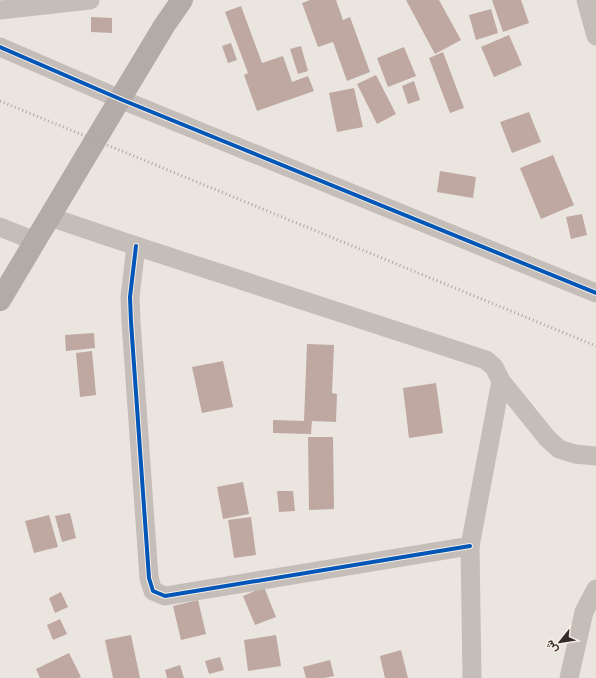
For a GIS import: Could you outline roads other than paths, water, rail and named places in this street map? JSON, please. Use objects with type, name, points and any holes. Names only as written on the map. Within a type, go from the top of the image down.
[{"type":"main road","points":[[0,300],[164,26],[182,0]]},
{"type":"street","points":[[0,10],[90,0]]},
{"type":"street","points":[[586,0],[595,27]]},
{"type":"street","points":[[0,47],[120,99],[596,293]]},
{"type":"street","points":[[50,217],[486,360],[494,367],[501,381],[547,438],[559,449],[575,454],[596,456]]},
{"type":"street","points":[[0,227],[35,241]]},
{"type":"street","points":[[136,246],[130,297],[131,322],[149,578],[153,591],[164,596],[470,546]]},
{"type":"street","points":[[472,678],[470,546],[501,381]]},
{"type":"street","points":[[569,678],[584,612],[596,589]]},
{"type":"railway","points":[[0,101],[596,346]]}]
